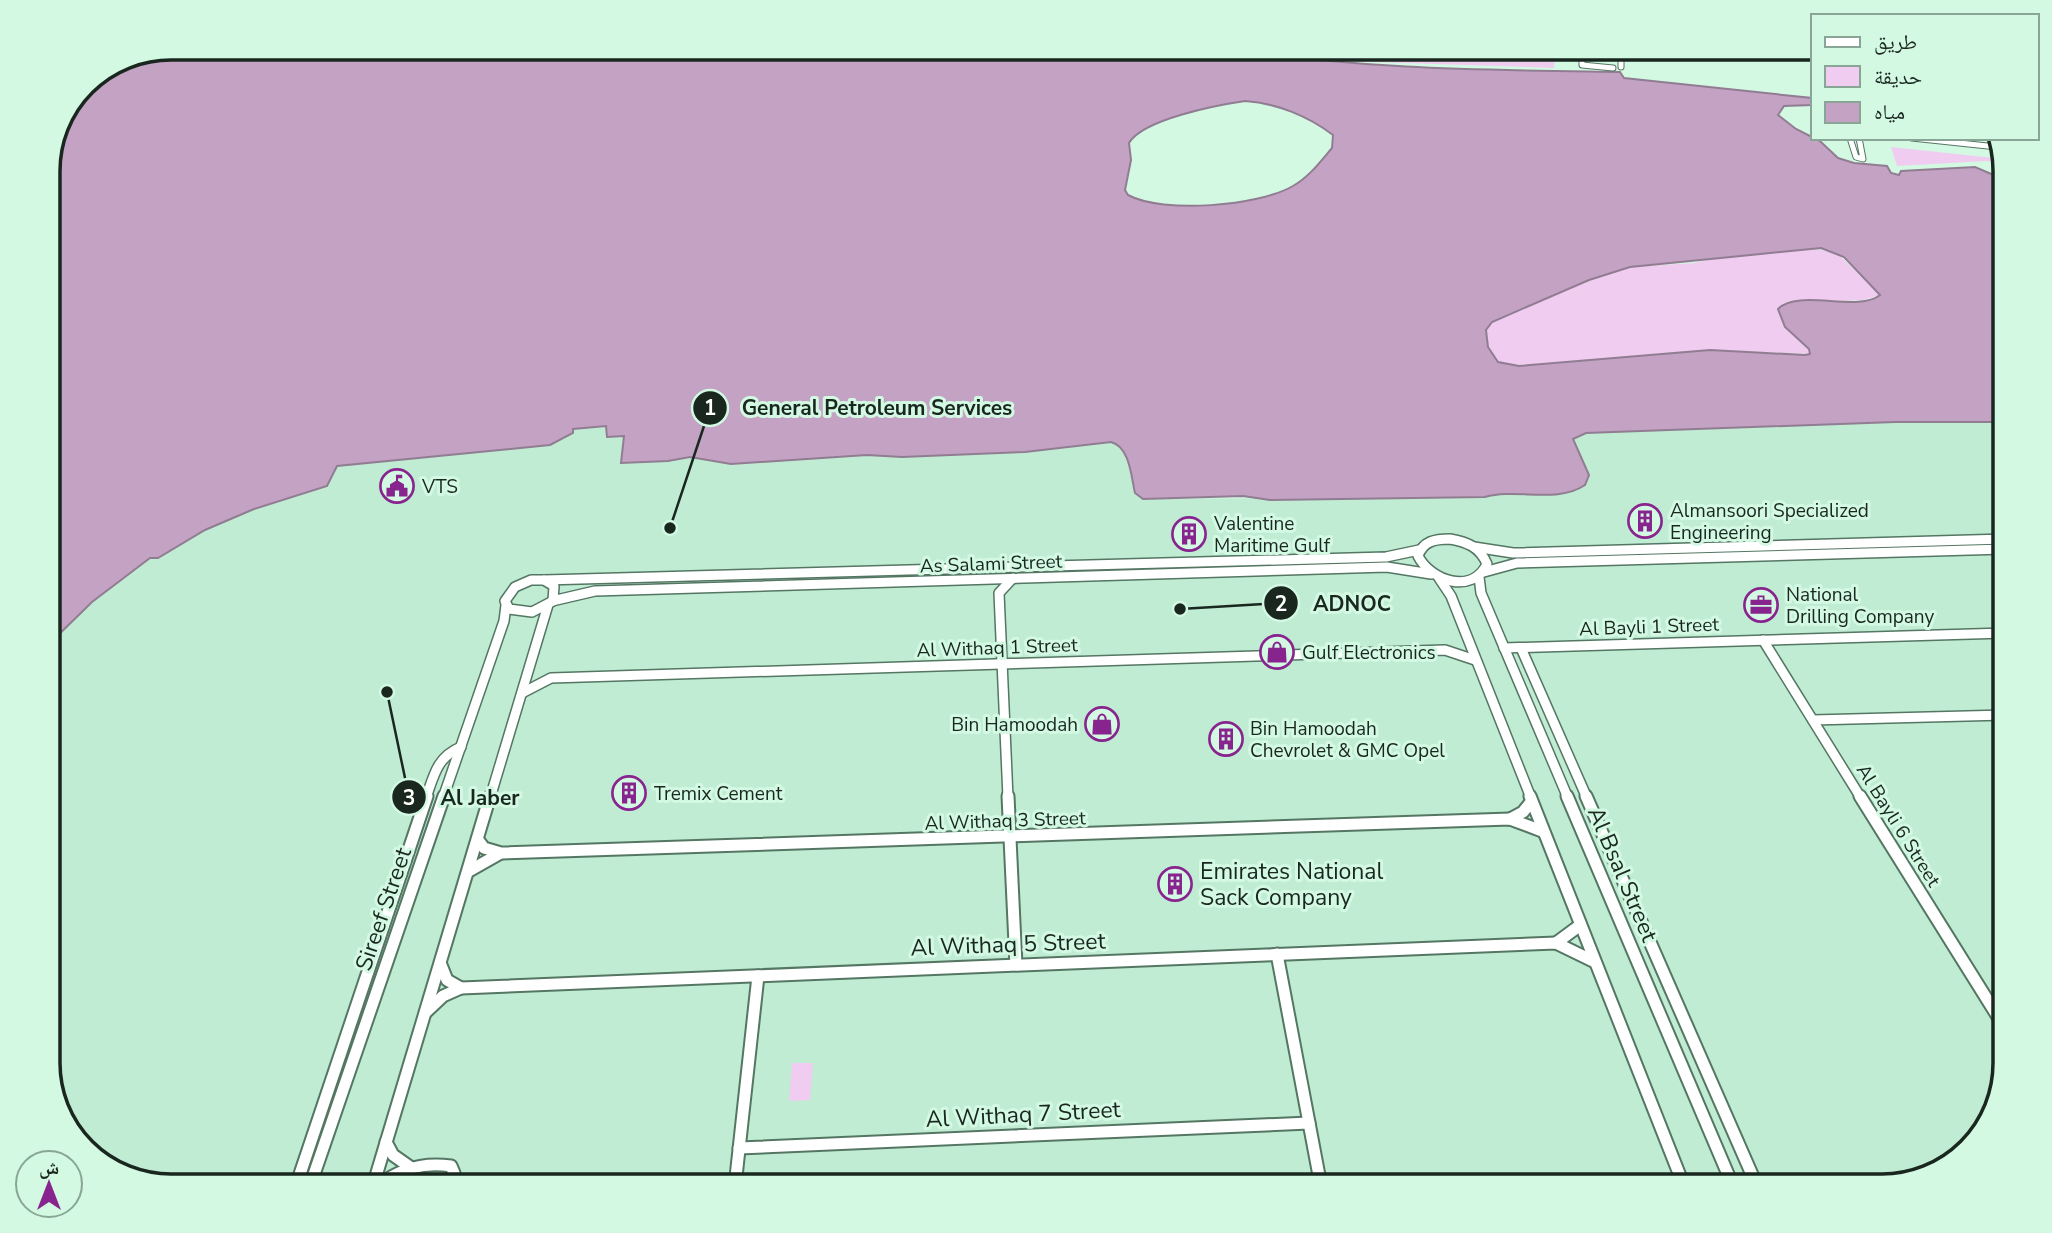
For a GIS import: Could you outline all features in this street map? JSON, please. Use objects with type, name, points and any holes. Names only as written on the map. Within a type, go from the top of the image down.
[{"type":"street","points":[[1583,60],[1583,66],[1610,66],[1608,60]]},
{"type":"street","points":[[1621,60],[1621,67]]},
{"type":"street","points":[[1851,140],[1856,157],[1865,159],[1860,140]]},
{"type":"street","points":[[1931,140],[1989,146]]},
{"type":"street","points":[[1679,1174],[1451,596],[1420,562],[1419,550],[1428,542],[1442,538],[1459,540],[1474,547],[1497,552],[1992,539]]},
{"type":"street","points":[[1474,547],[1486,559],[1482,575]]},
{"type":"street","points":[[1435,576],[1465,581],[1517,563],[1992,549]]},
{"type":"street","name":"As Salami Street","points":[[1419,550],[1393,556],[1364,558],[610,576],[544,580],[517,585],[508,593],[506,605],[520,613],[535,611],[550,603],[595,591],[1387,566],[1435,576]]},
{"type":"street","points":[[1353,551],[1364,558]]},
{"type":"street","name":"Al Bsal Street","points":[[1482,575],[1481,593],[1728,1174]]},
{"type":"street","points":[[1014,578],[999,593],[1016,965]]},
{"type":"street","points":[[982,579],[999,593]]},
{"type":"street","points":[[377,1174],[530,665],[550,603],[556,596],[554,586],[544,580]]},
{"type":"street","name":"Sireef Street","points":[[314,1174],[461,747],[506,605]]},
{"type":"street","name":"Al Bayli 1 Street","points":[[1504,648],[1993,633]]},
{"type":"street","name":"Al Withaq 1 Street","points":[[1445,650],[1466,638]]},
{"type":"street","name":"Al Bayli 6 Street","points":[[1763,640],[1993,1009]]},
{"type":"street","points":[[1521,648],[1752,1174]]},
{"type":"street","name":"Al Withaq 1 Street","points":[[522,693],[551,678],[1445,650],[1475,660]]},
{"type":"street","points":[[530,665],[536,672],[551,678]]},
{"type":"street","points":[[1813,720],[1993,715]]},
{"type":"street","points":[[300,1174],[438,763],[446,752],[461,747]]},
{"type":"street","points":[[1510,819],[1523,812],[1531,803]]},
{"type":"street","name":"Al Withaq 3 Street","points":[[467,873],[479,863],[500,853],[1011,838],[1510,819],[1542,831]]},
{"type":"street","points":[[478,840],[489,850],[500,853]]},
{"type":"street","points":[[1556,943],[1579,926]]},
{"type":"street","name":"Al Withaq 5 Street","points":[[461,988],[1556,943],[1593,961]]},
{"type":"street","points":[[1277,954],[1319,1174]]},
{"type":"street","points":[[441,965],[447,980],[461,988]]},
{"type":"street","points":[[736,1174],[758,976]]},
{"type":"street","points":[[426,1012],[443,996],[461,988]]},
{"type":"street","name":"Al Withaq 7 Street","points":[[739,1148],[1309,1123]]},
{"type":"street","points":[[386,1142],[393,1155],[410,1167]]},
{"type":"street","points":[[393,1174],[410,1167],[451,1166],[454,1174]]},
{"type":"shaded area","points":[[1933,421],[1992,422],[1992,1077],[1978,1118],[1960,1141],[1937,1159],[1910,1170],[1881,1174],[171,1174],[142,1170],[115,1159],[92,1141],[74,1118],[68,1105],[60,1069],[60,633],[92,602],[150,558],[158,558],[205,530],[254,509],[327,486],[337,466],[550,445],[573,429],[606,426],[624,436],[621,462],[690,457],[731,464],[867,455],[902,457],[1025,452],[1106,442],[1120,445],[1125,452],[1135,493],[1143,499],[1485,497],[1501,492],[1563,493],[1588,480],[1589,475],[1573,439],[1586,433]]},
{"type":"green space","points":[[1337,60],[1555,60],[1554,68]]},
{"type":"green space","points":[[1891,147],[1991,158],[1992,162],[1986,161],[1897,166]]},
{"type":"green space","points":[[1810,248],[1837,253],[1880,295],[1864,300],[1788,303],[1810,354],[1710,350],[1519,366],[1498,362],[1488,347],[1486,330],[1492,322],[1589,280],[1630,267],[1694,263],[1729,255]]},
{"type":"green space","points":[[792,1063],[813,1063],[810,1100],[789,1101]]},
{"type":"water","points":[[1324,60],[1472,69],[1620,72],[1624,78],[1811,98],[1811,105],[1784,106],[1778,115],[1811,136],[1811,140],[1820,141],[1838,158],[1854,163],[1887,166],[1891,173],[1899,175],[1901,171],[1975,167],[1992,174],[1992,422],[1895,422],[1586,433],[1573,439],[1589,475],[1585,485],[1562,494],[1270,500],[1243,496],[1143,499],[1135,493],[1126,456],[1111,442],[1025,452],[902,457],[867,455],[731,464],[690,457],[621,463],[624,436],[607,437],[606,426],[573,429],[573,433],[550,445],[337,466],[327,486],[254,509],[205,530],[158,558],[150,558],[92,602],[60,633],[60,164],[63,142],[83,103],[109,78],[128,68],[149,62]],"holes":[[[1245,101],[1291,112],[1333,135],[1332,148],[1299,182],[1278,193],[1258,199],[1211,205],[1164,204],[1128,195],[1125,190],[1131,160],[1129,143],[1137,134],[1182,114]],[[1821,248],[1844,257],[1880,295],[1858,302],[1799,300],[1778,309],[1785,327],[1809,349],[1810,354],[1710,350],[1519,366],[1498,362],[1488,347],[1486,330],[1492,322],[1589,280],[1630,267]]]},
{"type":"place","name":"VTS","points":[[397,486]]},
{"type":"place","name":"Almansoori Specialized Engineering","points":[[1645,521]]},
{"type":"place","name":"General Petroleum Services","points":[[670,528]]},
{"type":"place","name":"Valentine Maritime Gulf","points":[[1189,534]]},
{"type":"place","name":"National Drilling Company","points":[[1761,605]]},
{"type":"place","name":"ADNOC","points":[[1180,609]]},
{"type":"place","name":"Gulf Electronics","points":[[1277,652]]},
{"type":"place","name":"Al Jaber","points":[[387,692]]},
{"type":"place","name":"Bin Hamoodah","points":[[1102,724]]},
{"type":"place","name":"Bin Hamoodah Chevrolet & GMC Opel","points":[[1226,739]]},
{"type":"place","name":"Tremix Cement","points":[[629,793]]},
{"type":"place","name":"Emirates National Sack Company","points":[[1175,884]]}]
